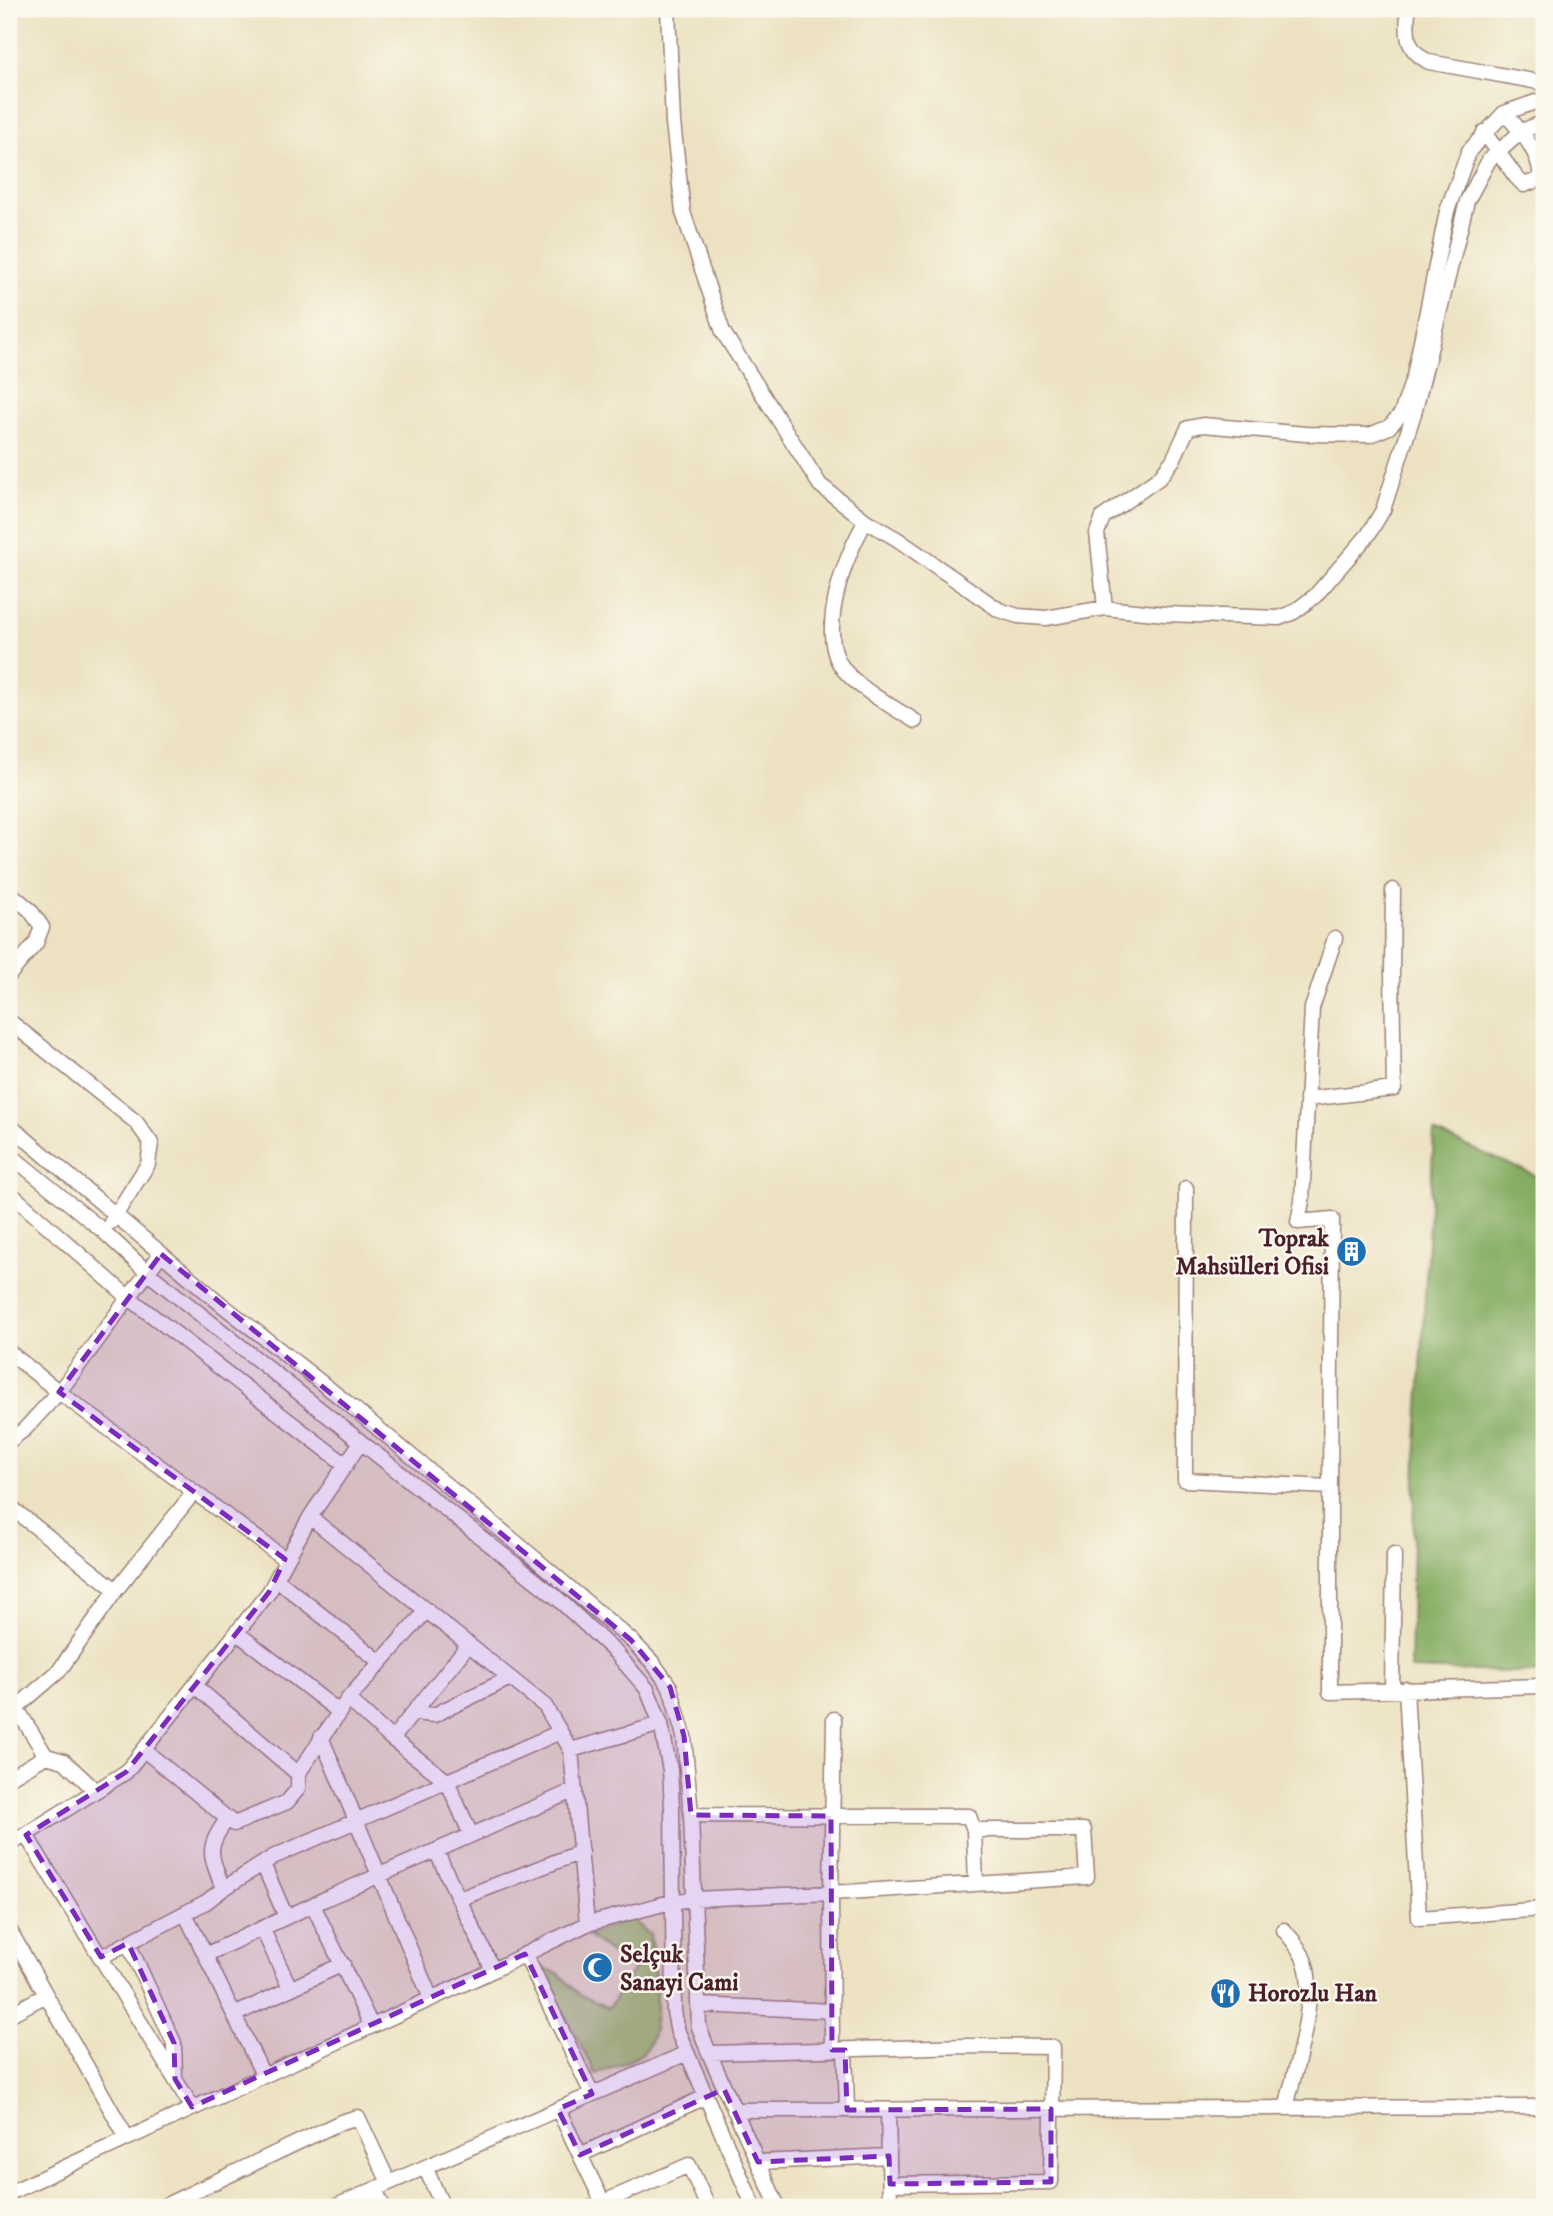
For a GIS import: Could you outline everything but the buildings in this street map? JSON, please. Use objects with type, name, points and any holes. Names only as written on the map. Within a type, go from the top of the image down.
[{"type":"street","points":[[668,9],[673,122],[683,212],[723,332],[820,485],[866,521],[897,539],[999,610],[1018,615],[1046,618],[1105,608],[1166,614],[1279,618],[1294,612],[1315,596],[1368,535],[1383,510],[1415,410],[1467,201],[1489,160],[1522,131],[1544,122]]},
{"type":"street","points":[[1408,9],[1406,39],[1420,57],[1429,62],[1544,83]]},
{"type":"street","points":[[1105,608],[1097,533],[1103,517],[1158,478],[1173,460],[1188,428],[1203,425],[1306,434],[1370,435],[1390,427],[1401,414],[1415,376],[1447,211],[1469,151],[1504,113],[1544,100]]},
{"type":"street","points":[[1484,132],[1524,185],[1541,179],[1541,171],[1522,131],[1504,113]]},
{"type":"street","points":[[866,521],[853,542],[838,593],[831,624],[835,654],[844,670],[865,688],[915,721]]},
{"type":"street","points":[[1307,1099],[1394,1088],[1393,890]]},
{"type":"street","points":[[9,892],[30,910],[42,927],[36,943],[9,975]]},
{"type":"street","points":[[1335,938],[1312,1008],[1302,1201],[1298,1222],[1332,1219],[1330,1692],[1544,1686]]},
{"type":"street","points":[[9,1021],[136,1122],[151,1143],[148,1164],[116,1216],[102,1230]]},
{"type":"street","points":[[9,1125],[221,1304],[346,1402],[631,1640],[653,1663],[670,1687],[684,1736],[691,1815],[699,2027],[778,2207]]},
{"type":"street","points":[[9,1154],[102,1230],[146,1272],[556,1597],[616,1653],[647,1689],[661,1724],[670,1770],[674,2012],[678,2032],[754,2207]]},
{"type":"street","points":[[1186,1188],[1185,1480],[1330,1487]]},
{"type":"street","points":[[9,1192],[128,1297],[346,1465]]},
{"type":"street","points":[[9,1441],[25,1429],[59,1392],[161,1254]]},
{"type":"street","points":[[9,1352],[285,1559]]},
{"type":"street","points":[[9,1845],[126,1772],[269,1592],[310,1517],[361,1442]]},
{"type":"street","points":[[96,1791],[64,1761],[46,1756],[12,1702],[59,1671],[116,1590],[194,1492]]},
{"type":"street","points":[[9,1506],[116,1590]]},
{"type":"street","points":[[310,1517],[545,1706],[571,1750],[587,1924]]},
{"type":"street","points":[[1394,1555],[1399,1689],[1419,1918],[1544,1909]]},
{"type":"street","points":[[276,1579],[379,1661]]},
{"type":"street","points":[[144,1750],[234,1824],[287,1802],[298,1789],[298,1774],[338,1711],[379,1661],[427,1610]]},
{"type":"street","points":[[236,1632],[338,1711]]},
{"type":"street","points":[[392,1739],[469,1644]]},
{"type":"street","points":[[413,1713],[434,1715],[510,1678]]},
{"type":"street","points":[[195,1686],[298,1774]]},
{"type":"street","points":[[348,1699],[392,1739],[447,1781],[471,1835]]},
{"type":"street","points":[[834,1719],[831,1816],[832,2011],[847,2110]]},
{"type":"street","points":[[571,1750],[661,1724]]},
{"type":"street","points":[[101,1957],[206,1902],[263,1864],[560,1732]]},
{"type":"street","points":[[321,1737],[430,1998]]},
{"type":"street","points":[[9,1778],[46,1756]]},
{"type":"street","points":[[205,1955],[575,1790]]},
{"type":"street","points":[[691,1815],[969,1816],[974,1830],[976,1884]]},
{"type":"street","points":[[223,1889],[211,1855],[212,1841],[228,1818]]},
{"type":"street","points":[[9,2193],[587,1924],[671,1902],[693,1899],[1087,1877],[1084,1830],[974,1830]]},
{"type":"street","points":[[26,1835],[192,2107]]},
{"type":"street","points":[[436,1851],[493,1970]]},
{"type":"street","points":[[459,1899],[581,1852]]},
{"type":"street","points":[[263,1864],[286,1917]]},
{"type":"street","points":[[313,1905],[371,2025]]},
{"type":"street","points":[[185,1913],[262,2075]]},
{"type":"street","points":[[262,1928],[290,1988]]},
{"type":"street","points":[[9,1929],[127,2138]]},
{"type":"street","points":[[1284,1930],[1296,1943],[1305,1962],[1310,1994],[1286,2108]]},
{"type":"street","points":[[128,1943],[174,2043],[175,2079]]},
{"type":"street","points":[[525,1954],[592,2094]]},
{"type":"street","points":[[234,2015],[343,1964]]},
{"type":"street","points":[[9,2015],[46,1995]]},
{"type":"street","points":[[698,2005],[832,2011]]},
{"type":"street","points":[[709,2053],[968,2046],[1053,2047],[1051,2182],[890,2184]]},
{"type":"street","points":[[334,2207],[687,2053]]},
{"type":"street","points":[[580,2155],[705,2097]]},
{"type":"street","points":[[734,2110],[1544,2107]]},
{"type":"street","points":[[558,2109],[600,2206],[689,2165],[708,2207]]},
{"type":"street","points":[[882,2207],[890,2207],[888,2110]]},
{"type":"street","points":[[162,2207],[341,2122],[358,2117],[389,2183]]},
{"type":"street","points":[[758,2162],[889,2156]]},
{"type":"street","points":[[425,2167],[443,2207]]},
{"type":"street","points":[[375,2189],[383,2207]]},
{"type":"highlighted area","points":[[161,1254],[631,1640],[670,1687],[684,1736],[691,1815],[831,1816],[832,2050],[845,2050],[847,2110],[1051,2109],[1051,2182],[890,2184],[889,2156],[758,2162],[724,2089],[580,2155],[558,2109],[592,2094],[525,1954],[192,2107],[175,2079],[174,2043],[128,1943],[101,1957],[26,1835],[126,1772],[269,1592],[285,1559],[59,1392]]},
{"type":"green space","points":[[1434,1132],[1544,1179],[1544,1673],[1410,1669],[1414,1498]]},
{"type":"green space","points":[[631,1918],[650,1935],[656,1998],[653,2031],[649,2045],[641,2054],[595,2074],[541,1968],[558,1973],[579,1994],[608,2008],[634,1970],[588,1936]]},
{"type":"place","name":"Toprak Mahsülleri Ofisi","points":[[1352,1252]]},
{"type":"place","name":"Selçuk Sanayi Cami","points":[[597,1968]]},
{"type":"place","name":"Horozlu Han","points":[[1225,1993]]}]
